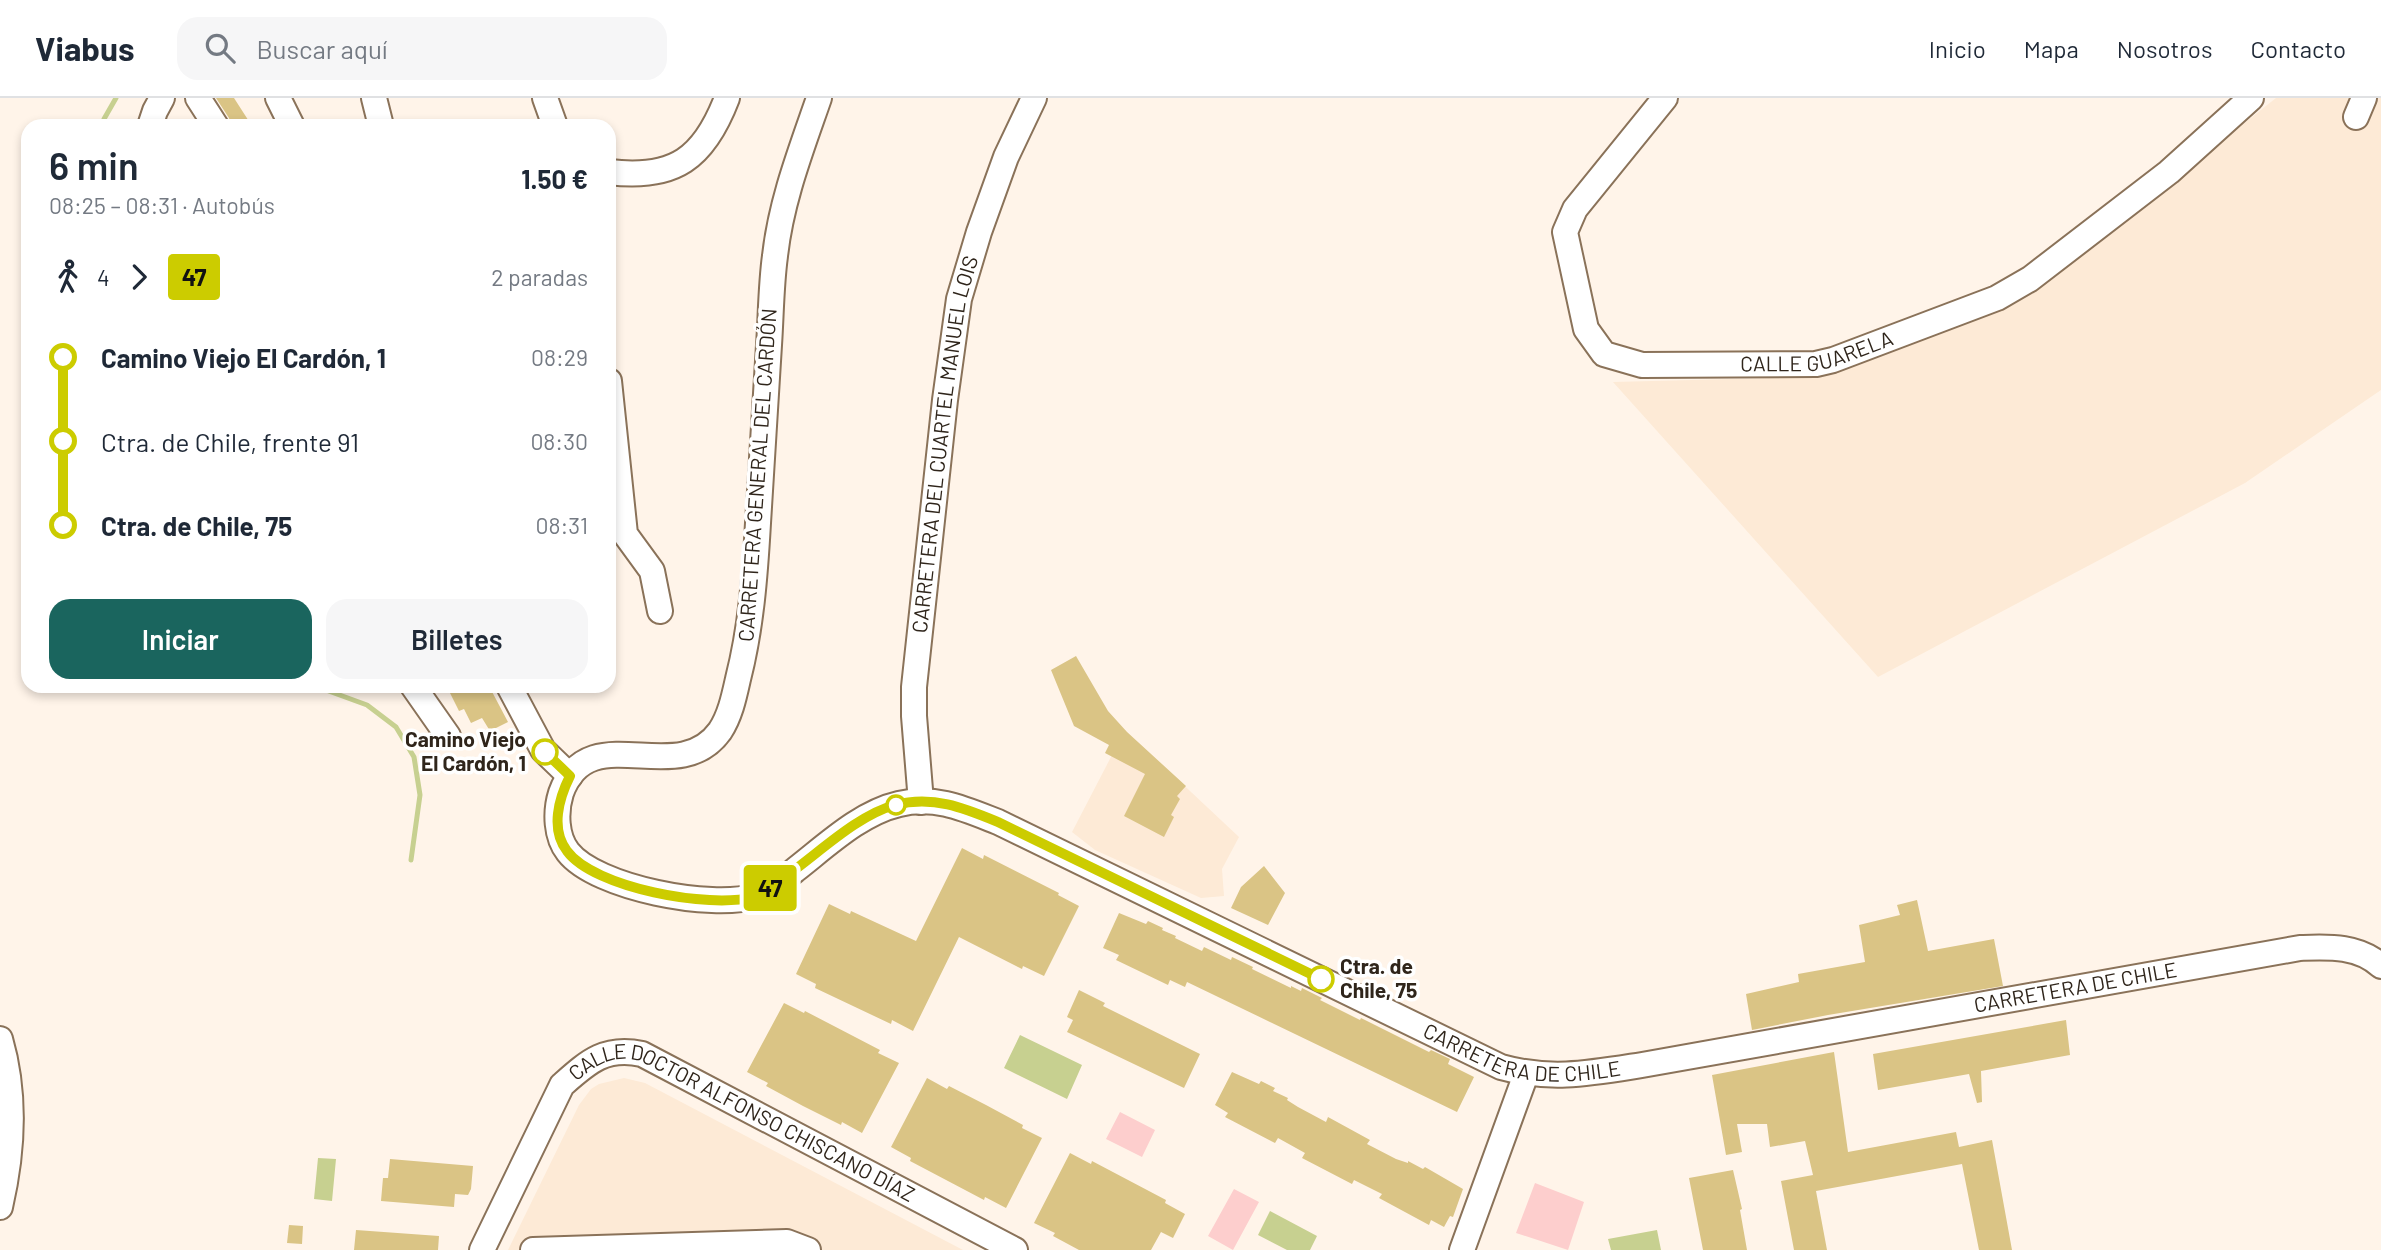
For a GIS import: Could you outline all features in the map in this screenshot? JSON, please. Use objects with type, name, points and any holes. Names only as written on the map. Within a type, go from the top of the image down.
[{"type":"street","points":[[152,119],[162,98]]},
{"type":"street","points":[[198,98],[212,119]]},
{"type":"street","points":[[278,98],[288,119]]},
{"type":"street","points":[[374,98],[378,119]]},
{"type":"street","points":[[545,98],[552,119]]},
{"type":"street","points":[[616,173],[631,175],[660,172],[688,159],[716,128],[727,98]]},
{"type":"street","name":"CARRETERA GENERAL DEL CARDÓN","points":[[570,776],[582,763],[602,754],[666,758],[690,752],[709,742],[718,733],[731,709],[743,659],[754,580],[775,256],[787,189],[819,98]]},
{"type":"street","name":"CARRETERA DEL CUARTEL MANUEL LOIS","points":[[921,802],[914,687],[943,414],[959,299],[1006,156],[1034,98]]},
{"type":"street","name":"CALLE GUARELA","points":[[1665,98],[1575,209],[1565,232],[1586,329],[1604,354],[1642,365],[1816,364],[1997,298],[2030,279],[2169,172],[2252,98]]},
{"type":"street","points":[[616,448],[625,534],[652,571],[660,611]]},
{"type":"street","points":[[418,693],[448,736]]},
{"type":"street","points":[[513,693],[543,750],[570,776]]},
{"type":"street","name":"CARRETERA DE CHILE","points":[[570,776],[561,793],[558,826],[566,850],[577,862],[611,880],[695,900],[753,897],[777,884],[872,814],[895,805],[921,802],[957,805],[998,822],[1501,1067],[1526,1074],[1567,1075],[1630,1067],[2300,948],[2339,947],[2372,958],[2381,966]]},
{"type":"street","points":[[0,1039],[10,1084],[12,1115],[6,1180],[0,1207]]},
{"type":"street","name":"CALLE DOCTOR ALFONSO CHISCANO DÍAZ","points":[[484,1249],[562,1085],[585,1065],[604,1055],[624,1050],[642,1054],[1015,1250]]},
{"type":"street","points":[[1462,1250],[1526,1074]]},
{"type":"street","points":[[533,1250],[758,1246],[787,1242],[807,1250]]},
{"type":"shaded area","points":[[2276,98],[2381,98],[2381,390],[2245,483],[1878,677],[1613,382],[1812,377],[2015,304]]},
{"type":"shaded area","points":[[1125,730],[1239,837],[1222,869],[1224,896],[1201,898],[1095,850],[1072,832]]},
{"type":"shaded area","points":[[1020,1035],[1082,1065],[1067,1099],[1004,1068]]},
{"type":"shaded area","points":[[624,1078],[645,1083],[963,1250],[508,1250],[579,1105],[591,1089],[599,1084]]},
{"type":"shaded area","points":[[1120,1112],[1155,1130],[1142,1157],[1106,1139]]},
{"type":"shaded area","points":[[318,1158],[336,1159],[332,1201],[314,1199]]},
{"type":"shaded area","points":[[1535,1183],[1584,1202],[1568,1250],[1516,1233]]},
{"type":"shaded area","points":[[1234,1189],[1259,1202],[1233,1250],[1208,1236]]},
{"type":"shaded area","points":[[1270,1211],[1317,1236],[1310,1250],[1287,1250],[1258,1235]]},
{"type":"shaded area","points":[[1657,1230],[1661,1250],[1611,1250],[1608,1239]]},
{"type":"building","points":[[216,98],[234,98],[248,119],[229,118]]},
{"type":"building","points":[[1076,656],[1108,711],[1186,786],[1177,796],[1180,799],[1164,837],[1124,816],[1145,774],[1105,753],[1109,745],[1074,726],[1051,670]]},
{"type":"building","points":[[450,693],[493,693],[508,722],[490,731],[482,718],[471,723],[464,709],[459,711]]},
{"type":"building","points":[[962,848],[983,859],[984,855],[1079,906],[1044,976],[1023,966],[1022,969],[959,937],[913,1031],[892,1020],[891,1024],[815,988],[816,984],[796,974],[829,904],[850,914],[851,911],[916,941]]},
{"type":"building","points":[[1264,866],[1285,893],[1268,925],[1231,908],[1241,887]]},
{"type":"building","points":[[1917,900],[1928,951],[1994,939],[2003,986],[1752,1030],[1746,994],[1799,982],[1798,974],[1865,962],[1859,925],[1900,915],[1897,905]]},
{"type":"building","points":[[1119,913],[1146,924],[1148,921],[1202,951],[1204,947],[1231,960],[1232,957],[1291,988],[1301,991],[1302,988],[1360,1020],[1361,1018],[1429,1052],[1431,1050],[1450,1059],[1448,1064],[1474,1077],[1457,1112],[1187,982],[1185,987],[1170,980],[1168,985],[1116,960],[1119,955],[1103,948]]},
{"type":"building","points":[[1079,990],[1105,1003],[1103,1006],[1200,1054],[1184,1088],[1067,1032],[1073,1020],[1067,1017]]},
{"type":"building","points":[[784,1003],[880,1050],[878,1053],[899,1063],[862,1133],[803,1106],[766,1086],[768,1083],[747,1072]]},
{"type":"building","points":[[2066,1020],[2070,1055],[1981,1071],[1982,1102],[1977,1103],[1969,1074],[1878,1090],[1873,1054]]},
{"type":"building","points":[[1834,1052],[1848,1152],[1956,1132],[1959,1147],[1992,1140],[2012,1250],[1979,1250],[1962,1164],[1816,1191],[1827,1250],[1794,1250],[1781,1181],[1813,1175],[1805,1141],[1770,1147],[1767,1124],[1737,1124],[1742,1152],[1726,1155],[1712,1075]]},
{"type":"building","points":[[1232,1072],[1275,1088],[1273,1091],[1288,1098],[1287,1100],[1298,1107],[1326,1122],[1328,1117],[1370,1140],[1367,1144],[1396,1159],[1408,1161],[1423,1169],[1425,1167],[1463,1189],[1453,1217],[1450,1216],[1444,1227],[1431,1220],[1429,1225],[1379,1198],[1382,1194],[1354,1180],[1352,1184],[1302,1158],[1305,1153],[1278,1138],[1275,1143],[1225,1117],[1228,1113],[1215,1105]]},
{"type":"building","points":[[927,1078],[986,1105],[1042,1138],[1006,1208],[985,1197],[984,1200],[910,1161],[911,1158],[891,1147]]},
{"type":"building","points":[[1070,1153],[1091,1164],[1092,1161],[1166,1200],[1165,1203],[1185,1214],[1173,1238],[1161,1232],[1151,1250],[1079,1250],[1053,1236],[1055,1233],[1034,1223]]},
{"type":"building","points":[[390,1159],[473,1166],[471,1189],[468,1195],[455,1194],[454,1207],[381,1201],[383,1178],[388,1178]]},
{"type":"building","points":[[1733,1170],[1742,1209],[1740,1210],[1747,1250],[1703,1250],[1689,1178]]},
{"type":"building","points":[[289,1225],[303,1226],[302,1244],[287,1243]]},
{"type":"building","points":[[356,1230],[439,1236],[438,1250],[354,1250]]},
{"type":"waterway","points":[[104,119],[116,98]]},
{"type":"waterway","points":[[334,693],[367,705],[396,727],[414,757],[420,795],[411,860]]},
{"type":"bus line","name":"47","points":[[545,752],[570,776],[561,793],[558,810],[558,826],[566,850],[577,862],[611,880],[695,900],[753,897],[777,884],[872,814],[907,802],[946,803],[998,822],[1321,979]]},
{"type":"place","name":"Camino Viejo El Cardón, 1","points":[[545,752]]},
{"type":"place","name":"Ctra. de Chile, 75","points":[[1321,979]]}]
